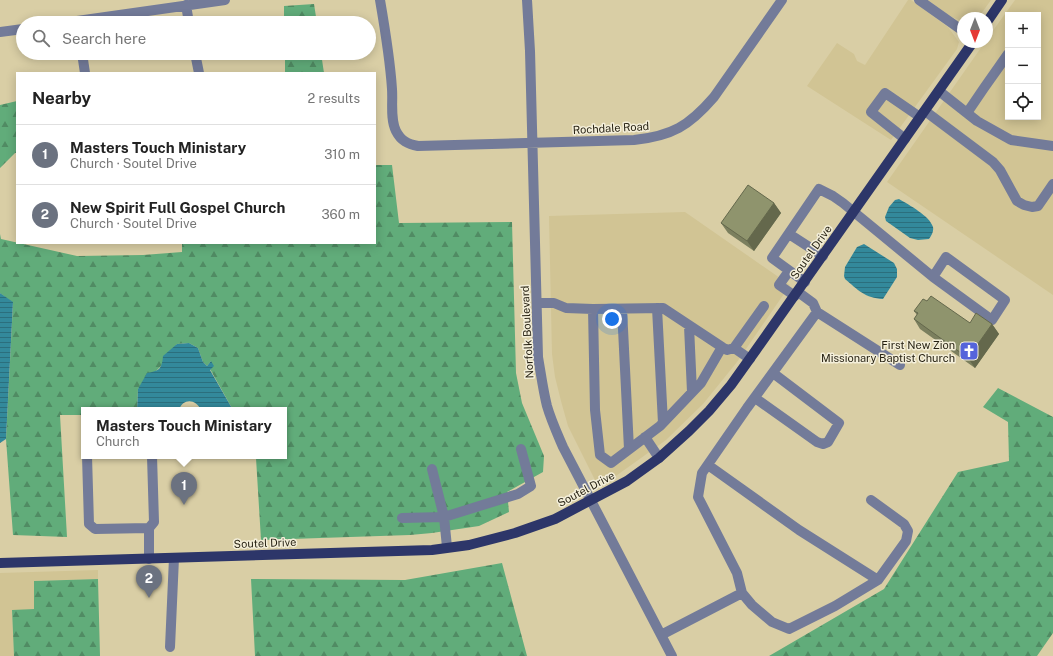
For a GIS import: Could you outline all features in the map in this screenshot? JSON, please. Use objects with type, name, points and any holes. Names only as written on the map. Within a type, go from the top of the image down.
[{"type":"main road","points":[[993,13],[1002,0]]},
{"type":"main road","name":"Soutel Drive","points":[[0,563],[432,550],[469,545],[515,533],[555,519],[591,501],[627,481],[659,458],[690,431],[709,411],[750,359],[969,48]]},
{"type":"street","points":[[115,16],[225,0]]},
{"type":"street","name":"Rochdale Road","points":[[380,0],[388,46],[394,124],[402,139],[409,144],[418,146],[634,140],[652,138],[667,134],[680,128],[703,110],[714,97],[782,0]]},
{"type":"street","name":"Norfolk Boulevard","points":[[527,0],[530,51],[538,357],[542,384],[554,426],[563,447],[672,656]]},
{"type":"street","points":[[919,0],[957,27]]},
{"type":"street","points":[[186,5],[188,16]]},
{"type":"street","points":[[0,32],[16,30]]},
{"type":"street","points":[[967,113],[1005,58]]},
{"type":"street","points":[[83,60],[86,72]]},
{"type":"street","points":[[196,60],[199,72]]},
{"type":"street","points":[[939,91],[977,121],[1011,140],[1053,146]]},
{"type":"street","points":[[905,139],[871,112],[885,93],[922,114],[993,162],[1000,170],[1017,201],[1024,205],[1032,207],[1038,206],[1053,184]]},
{"type":"street","points":[[805,282],[772,258],[819,189],[833,196],[933,277],[992,320],[1005,300],[946,257],[933,277]]},
{"type":"street","points":[[789,234],[823,256]]},
{"type":"street","points":[[789,271],[779,285],[813,303],[817,312],[900,365]]},
{"type":"street","points":[[536,303],[554,303],[566,308],[663,308],[727,350],[734,348],[764,306]]},
{"type":"street","points":[[657,308],[663,423]]},
{"type":"street","points":[[593,309],[596,410],[600,455],[611,463],[663,423],[701,382],[722,347]]},
{"type":"street","points":[[622,309],[628,449]]},
{"type":"street","points":[[817,312],[702,473],[698,497],[737,573],[742,593],[752,606],[772,622],[789,629],[835,606],[878,580],[906,541],[908,531],[904,524],[871,500]]},
{"type":"street","points":[[689,326],[692,392]]},
{"type":"street","points":[[734,348],[750,359]]},
{"type":"street","points":[[755,398],[817,442],[823,444],[828,442],[839,423],[772,373]]},
{"type":"street","points":[[645,437],[659,458]]},
{"type":"street","points":[[402,518],[444,517],[518,494],[531,486],[521,449]]},
{"type":"street","points":[[87,459],[89,524],[95,529],[149,528]]},
{"type":"street","points":[[149,559],[149,528],[154,522],[152,459]]},
{"type":"street","points":[[708,465],[798,530],[878,580]]},
{"type":"street","points":[[432,468],[444,517],[447,547]]},
{"type":"street","points":[[170,647],[174,558]]},
{"type":"street","points":[[661,635],[742,593]]},
{"type":"shaded area","points":[[908,0],[911,0],[948,27],[957,39],[957,49],[891,140],[807,86],[837,43],[854,54],[857,61],[865,65]]},
{"type":"shaded area","points":[[928,0],[991,0],[982,12],[957,12],[957,19]]},
{"type":"shaded area","points":[[1015,0],[1053,0],[1053,295],[887,182],[981,48],[993,48],[993,31],[1005,14],[1005,120],[1041,120],[1041,12],[1006,12]]},
{"type":"shaded area","points":[[685,212],[790,285],[737,362],[703,404],[666,440],[606,483],[600,483],[595,480],[568,426],[555,377],[552,354],[549,216]]},
{"type":"shaded area","points":[[98,570],[98,579],[34,581],[34,609],[12,611],[14,656],[0,656],[0,573]]},
{"type":"green space","points":[[314,4],[316,16],[284,16],[284,6]]},
{"type":"green space","points":[[285,60],[322,60],[324,72],[285,72]]},
{"type":"green space","points":[[16,101],[16,153],[0,168],[0,105]]},
{"type":"green space","points":[[376,165],[392,165],[399,223],[512,222],[516,373],[522,403],[544,456],[543,472],[507,492],[509,512],[479,526],[410,535],[261,540],[256,459],[287,459],[287,407],[231,407],[210,369],[211,361],[207,366],[203,362],[198,348],[189,343],[177,344],[162,365],[138,389],[137,407],[81,407],[81,415],[60,415],[67,537],[13,535],[6,439],[13,303],[0,293],[0,234],[1,239],[16,242],[16,244],[23,244],[77,256],[143,255],[182,252],[182,244],[376,244]]},
{"type":"green space","points":[[998,388],[1053,417],[1053,633],[1037,656],[769,656],[884,589],[958,472],[1009,461],[1008,422],[983,407]]},
{"type":"green space","points":[[502,563],[527,656],[255,656],[251,579],[405,580]]},
{"type":"green space","points":[[98,579],[100,656],[14,656],[12,610],[34,609],[34,581]]},
{"type":"water","points":[[899,199],[919,211],[931,223],[933,231],[929,239],[918,240],[910,238],[886,221],[885,217],[889,207],[895,200]]},
{"type":"water","points":[[864,244],[894,263],[897,269],[897,277],[883,299],[866,295],[845,279],[845,267],[857,247]]},
{"type":"water","points":[[0,293],[13,302],[6,439],[0,443]]},
{"type":"water","points":[[189,343],[198,348],[203,362],[207,366],[211,361],[214,366],[210,370],[231,407],[200,407],[190,401],[183,403],[180,407],[137,407],[138,389],[147,373],[159,369],[162,364],[163,356],[177,344]]},
{"type":"building","points":[[748,185],[774,203],[747,241],[721,223]]},
{"type":"building","name":"First New Zion Missionary Baptist Church","points":[[931,296],[970,323],[976,313],[992,324],[968,358],[914,319],[918,313],[914,311],[923,299],[927,301]]},
{"type":"place","name":"First New Zion Missionary Baptist Church","points":[[969,351]]},
{"type":"place","name":"Masters Touch Ministary","points":[[184,505]]},
{"type":"place","name":"New Spirit Full Gospel Church","points":[[149,598]]}]
